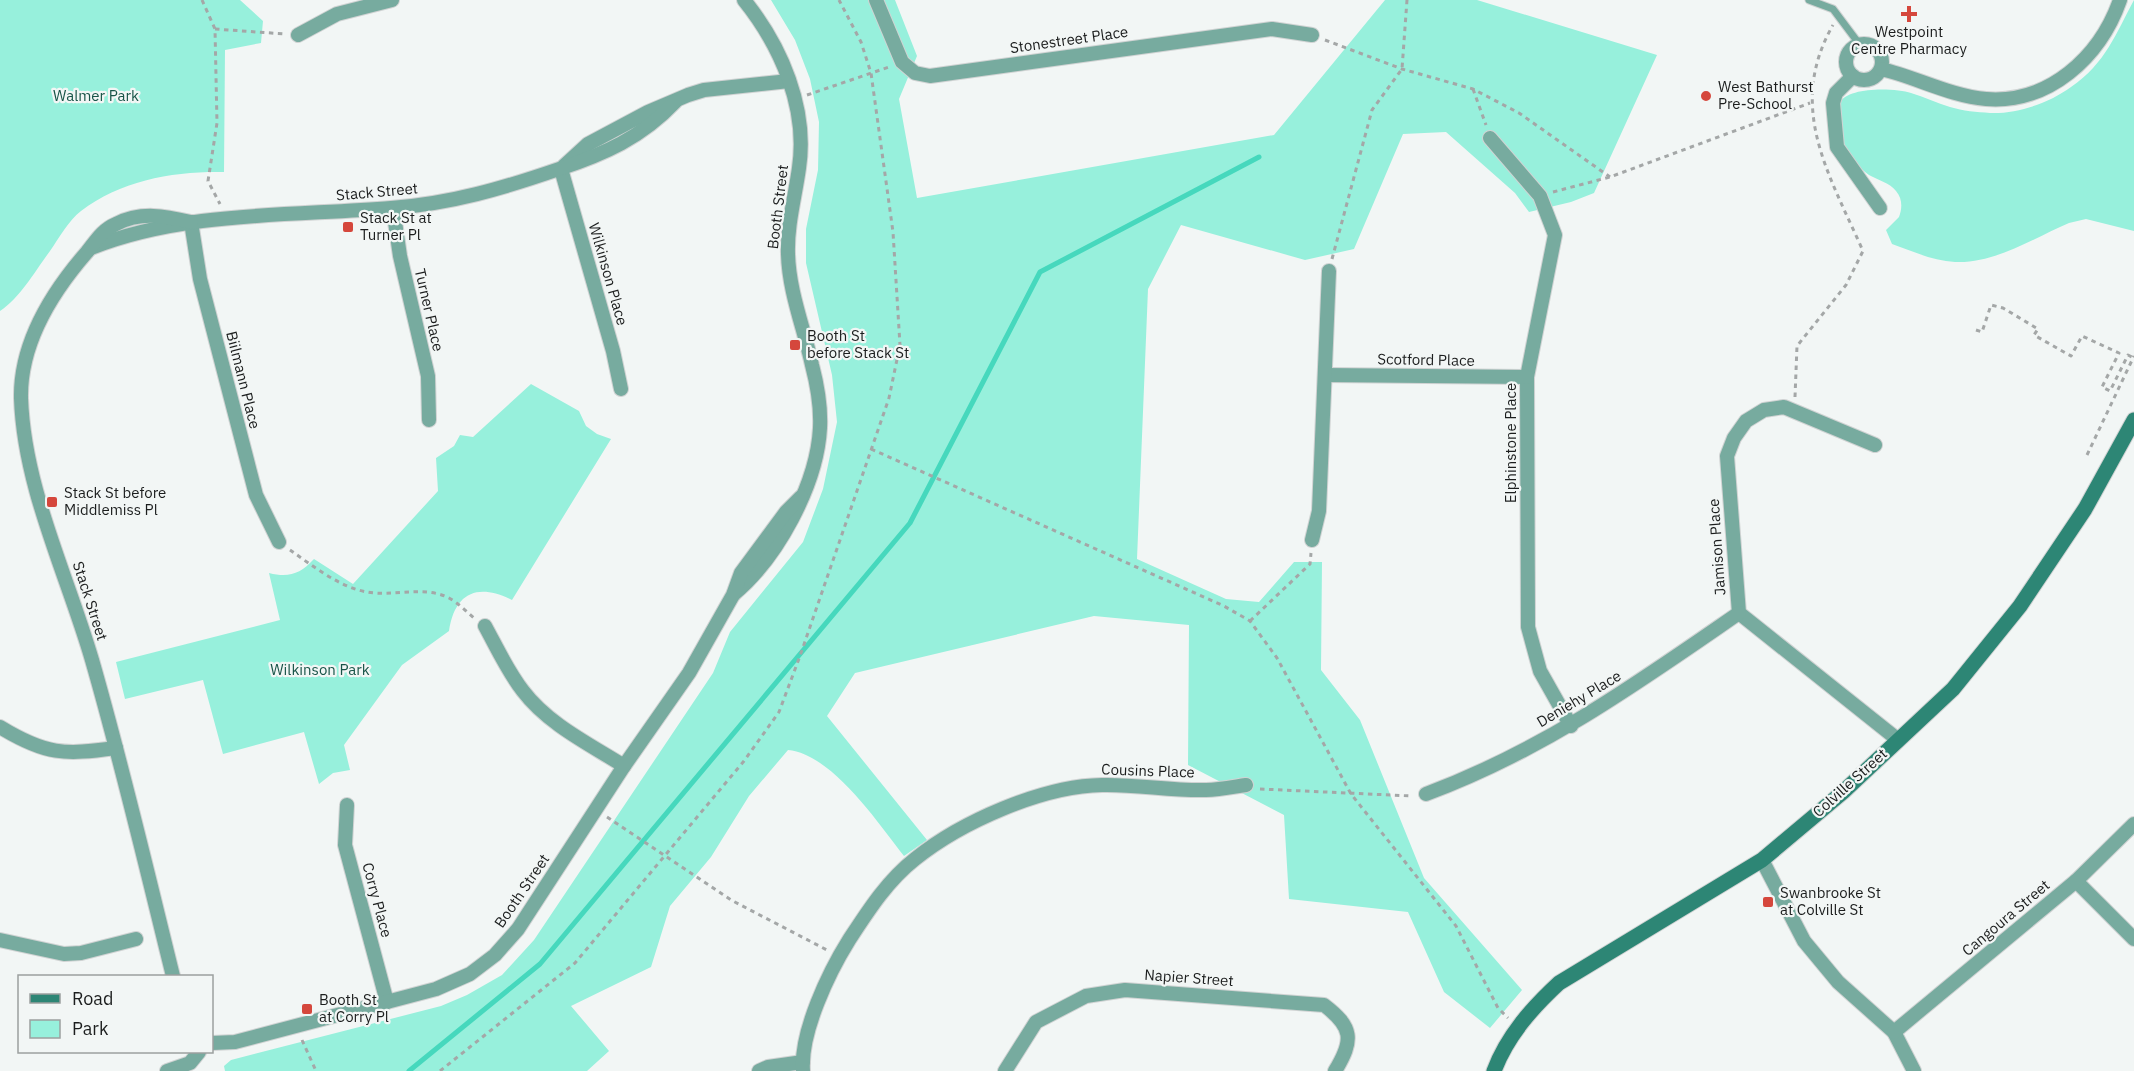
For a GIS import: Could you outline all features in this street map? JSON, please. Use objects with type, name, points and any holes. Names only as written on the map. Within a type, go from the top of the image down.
[{"type":"street","points":[[298,35],[337,14],[392,0]]},
{"type":"street","name":"Booth Street","points":[[214,1044],[296,1026],[436,989],[470,974],[495,956],[518,929],[624,766],[689,673],[733,595],[752,579],[796,517],[820,428],[813,366],[790,284],[789,226],[800,155],[794,99],[789,81],[768,33],[744,0]]},
{"type":"street","points":[[876,0],[902,62]]},
{"type":"street","points":[[1881,69],[1964,95],[1986,99],[2026,96],[2066,76],[2083,61],[2097,43],[2120,0]]},
{"type":"street","name":"Stonestreet Place","points":[[902,62],[915,73],[930,76],[1272,29],[1312,35]]},
{"type":"street","points":[[1860,45],[1876,49],[1882,58],[1881,69],[1869,80],[1853,76],[1846,62],[1850,51],[1860,45]]},
{"type":"street","points":[[1853,76],[1836,93],[1833,103],[1837,147],[1880,208]]},
{"type":"street","name":"Stack Street","points":[[173,975],[92,658],[32,474],[24,438],[21,394],[28,354],[43,314],[63,278],[89,249],[123,237],[191,222],[393,208],[483,194],[594,159],[627,142],[655,123],[675,102],[705,90],[789,81]]},
{"type":"street","name":"Elphinstone Place","points":[[1490,138],[1540,196],[1555,235],[1527,377],[1528,627],[1540,671],[1571,726]]},
{"type":"street","name":"Wilkinson Place","points":[[561,169],[613,351],[621,389]]},
{"type":"street","name":"Turner Place","points":[[393,208],[400,256],[428,376],[429,420]]},
{"type":"street","name":"Biilmann Place","points":[[191,222],[200,279],[256,495],[279,542]]},
{"type":"street","points":[[1312,540],[1319,511],[1329,272]]},
{"type":"street","name":"Scotford Place","points":[[1324,375],[1527,377]]},
{"type":"street","name":"Jamison Place","points":[[1875,445],[1784,407],[1764,410],[1746,421],[1734,438],[1727,456],[1739,613],[1897,739]]},
{"type":"street","name":"Colville Street","points":[[1494,1071],[1518,1027],[1533,1007],[1559,983],[1762,860],[1843,792],[1953,689],[2020,606],[2085,509],[2134,420]]},
{"type":"street","name":"Deniehy Place","points":[[1426,794],[1481,774],[1571,726],[1603,707],[1739,613]]},
{"type":"street","points":[[485,626],[523,691],[539,708],[558,724],[624,766]]},
{"type":"street","points":[[0,728],[39,748],[60,753],[116,748]]},
{"type":"street","name":"Cousins Place","points":[[803,1066],[811,1026],[839,957],[874,901],[914,860],[965,826],[1026,799],[1100,784],[1206,790],[1246,785]]},
{"type":"street","name":"Corry Place","points":[[348,805],[345,845],[387,1002]]},
{"type":"street","name":"Cangoura Street","points":[[1894,1032],[2076,881],[2134,824]]},
{"type":"street","points":[[1762,860],[1804,941],[1838,982],[1894,1032],[1914,1071]]},
{"type":"street","points":[[2076,881],[2134,939]]},
{"type":"street","points":[[0,940],[63,954],[81,953],[136,939]]},
{"type":"street","name":"Napier Street","points":[[1005,1071],[1036,1022],[1086,996],[1125,990],[1324,1005],[1343,1019],[1349,1036],[1345,1055],[1335,1071]]},
{"type":"street","points":[[167,1071],[190,1063],[198,1053]]},
{"type":"street","points":[[759,1071],[768,1067],[803,1066]]},
{"type":"lane","points":[[1809,0],[1833,9],[1860,45]]},
{"type":"path","points":[[202,0],[215,29],[217,123],[208,182],[228,219]]},
{"type":"path","points":[[440,1071],[575,963],[744,761],[779,712],[889,398],[900,345],[893,232],[871,73],[861,42],[839,0]]},
{"type":"path","points":[[1329,272],[1372,110],[1402,69],[1407,0]]},
{"type":"path","points":[[1793,411],[1798,385],[1797,346],[1846,285],[1863,251],[1820,153],[1812,124],[1811,103],[1820,47],[1838,15]]},
{"type":"path","points":[[215,29],[298,35]]},
{"type":"path","points":[[1312,35],[1402,69],[1473,89],[1519,113],[1610,177]]},
{"type":"path","points":[[794,99],[902,62]]},
{"type":"path","points":[[1473,89],[1490,138]]},
{"type":"path","points":[[1540,196],[1610,177],[1811,103]]},
{"type":"path","points":[[1976,330],[1982,332],[1991,305],[2003,308],[2038,328],[2034,335],[2070,356],[2082,336],[2119,353],[2102,387],[2110,391],[2128,355],[2134,357],[2087,455]]},
{"type":"path","points":[[871,449],[1021,518],[1224,606],[1250,621],[1277,658],[1351,794],[1456,926],[1498,1008],[1518,1027]]},
{"type":"path","points":[[1250,621],[1310,564],[1312,540]]},
{"type":"path","points":[[279,542],[318,570],[365,592],[384,594],[432,592],[448,598],[485,626]]},
{"type":"path","points":[[1246,785],[1267,790],[1402,798],[1426,794]]},
{"type":"path","points":[[596,808],[731,900],[839,957]]},
{"type":"path","points":[[296,1026],[316,1071]]},
{"type":"green space","name":"Walmer Park","points":[[0,0],[240,0],[263,21],[261,43],[225,50],[224,172],[187,173],[149,180],[97,200],[72,219],[21,291],[0,311]]},
{"type":"green space","points":[[771,0],[895,0],[917,56],[899,99],[917,198],[1274,135],[1385,0],[1477,0],[1657,55],[1594,193],[1571,202],[1529,212],[1515,193],[1446,132],[1403,134],[1354,249],[1305,260],[1181,225],[1148,289],[1137,559],[1226,599],[1259,602],[1294,562],[1322,562],[1321,670],[1360,720],[1424,878],[1522,990],[1490,1028],[1444,992],[1408,912],[1289,899],[1284,815],[1188,765],[1189,625],[1094,616],[855,673],[827,716],[927,840],[904,856],[853,792],[837,777],[805,754],[788,750],[749,796],[711,857],[670,906],[651,967],[571,1006],[609,1051],[587,1071],[225,1071],[224,1066],[231,1060],[441,1006],[467,995],[502,975],[534,940],[713,673],[730,632],[803,542],[823,489],[837,422],[832,375],[806,263],[806,229],[818,170],[819,122],[810,79],[795,40]]},
{"type":"green space","points":[[2134,0],[2134,231],[2086,219],[2069,223],[1999,254],[1970,262],[1939,260],[1892,244],[1886,230],[1899,217],[1900,197],[1891,186],[1862,169],[1843,143],[1837,123],[1837,113],[1839,104],[1844,98],[1861,91],[1894,90],[1911,93],[1950,107],[1990,113],[2011,112],[2043,103],[2083,78],[2102,58]]},
{"type":"green space","name":"Wilkinson Park","points":[[531,384],[579,411],[586,426],[597,434],[611,439],[512,600],[489,592],[470,594],[457,607],[449,631],[402,665],[344,745],[350,770],[333,773],[319,784],[304,732],[223,754],[203,680],[125,699],[116,662],[280,620],[269,573],[294,574],[314,559],[353,584],[438,491],[436,458],[454,446],[460,435],[473,437]]},
{"type":"waterway","points":[[409,1071],[540,964],[910,523],[1040,272],[1259,157]]},
{"type":"place","name":"Westpoint Centre Pharmacy","points":[[1909,14]]},
{"type":"place","name":"West Bathurst Pre-School","points":[[1706,96]]},
{"type":"place","name":"Stack St at Turner Pl","points":[[348,227]]},
{"type":"place","name":"Booth St before Stack St","points":[[795,345]]},
{"type":"place","name":"Stack St before Middlemiss Pl","points":[[52,502]]},
{"type":"place","name":"Swanbrooke St at Colville St","points":[[1768,902]]},
{"type":"place","name":"Booth St at Corry Pl","points":[[307,1009]]}]
